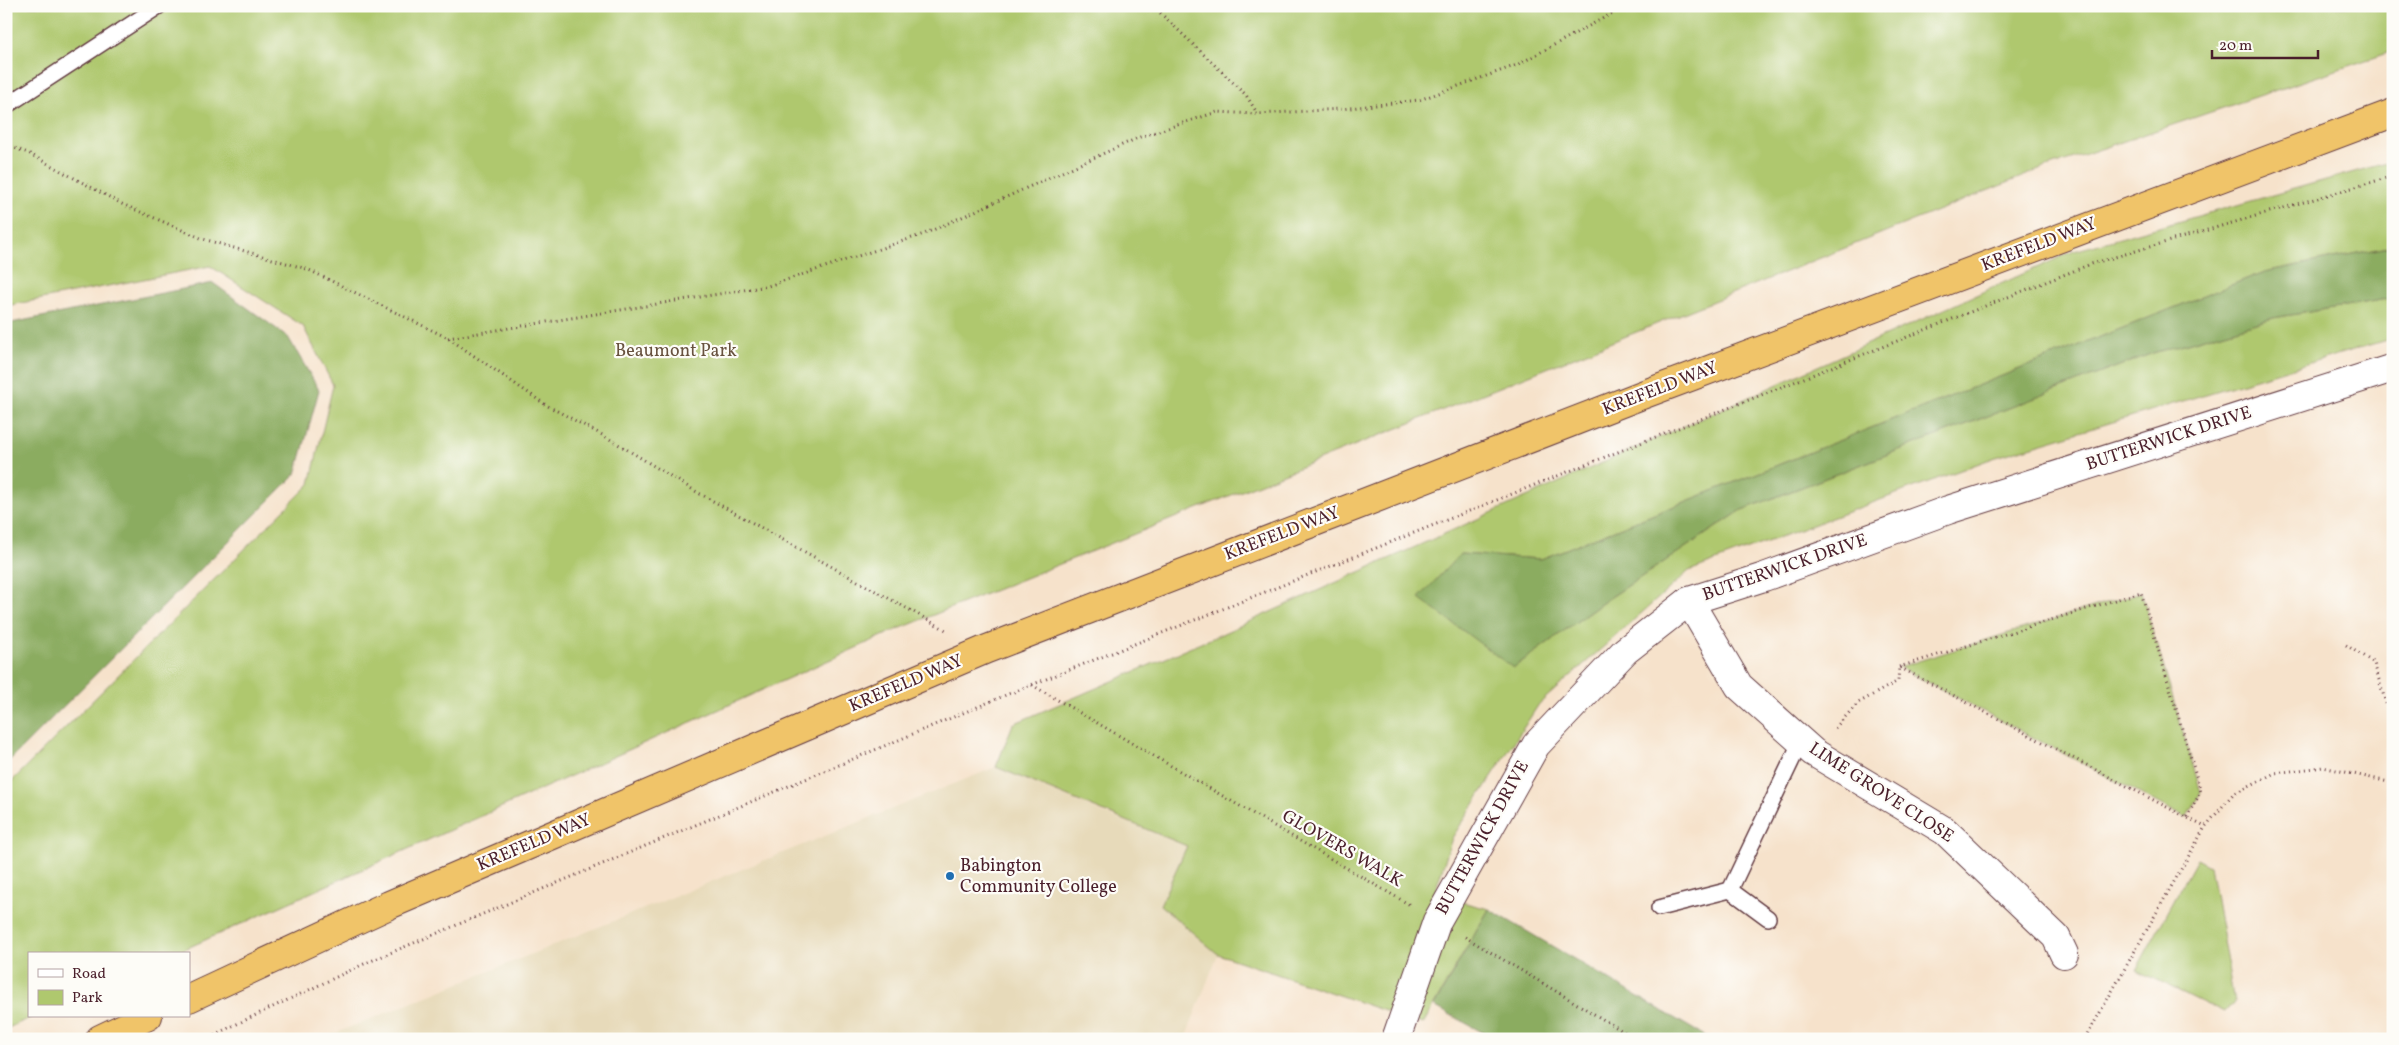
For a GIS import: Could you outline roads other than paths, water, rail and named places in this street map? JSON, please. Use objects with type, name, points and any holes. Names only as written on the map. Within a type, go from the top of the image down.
[{"type":"highway","name":"KREFELD WAY","points":[[190,998],[389,905],[987,649],[1642,395],[2393,113]]},
{"type":"highway","points":[[100,1039],[144,1018]]},
{"type":"street","name":"BUTTERWICK DRIVE","points":[[1396,1039],[1437,921],[1536,744],[1625,650],[1689,601],[1764,577],[1948,510],[2393,368]]},
{"type":"street","name":"LIME GROVE CLOSE","points":[[1689,601],[1739,686],[1807,747],[1944,830],[2056,937],[2064,954]]},
{"type":"lane","points":[[6,106],[159,6]]},
{"type":"lane","points":[[1659,908],[1730,890],[1807,747]]},
{"type":"lane","points":[[1730,890],[1768,918]]},
{"type":"place","name":"Babington Community College","points":[[950,876]]},
{"type":"park label","name":"Beaumont Park","points":[[676,351]]}]
